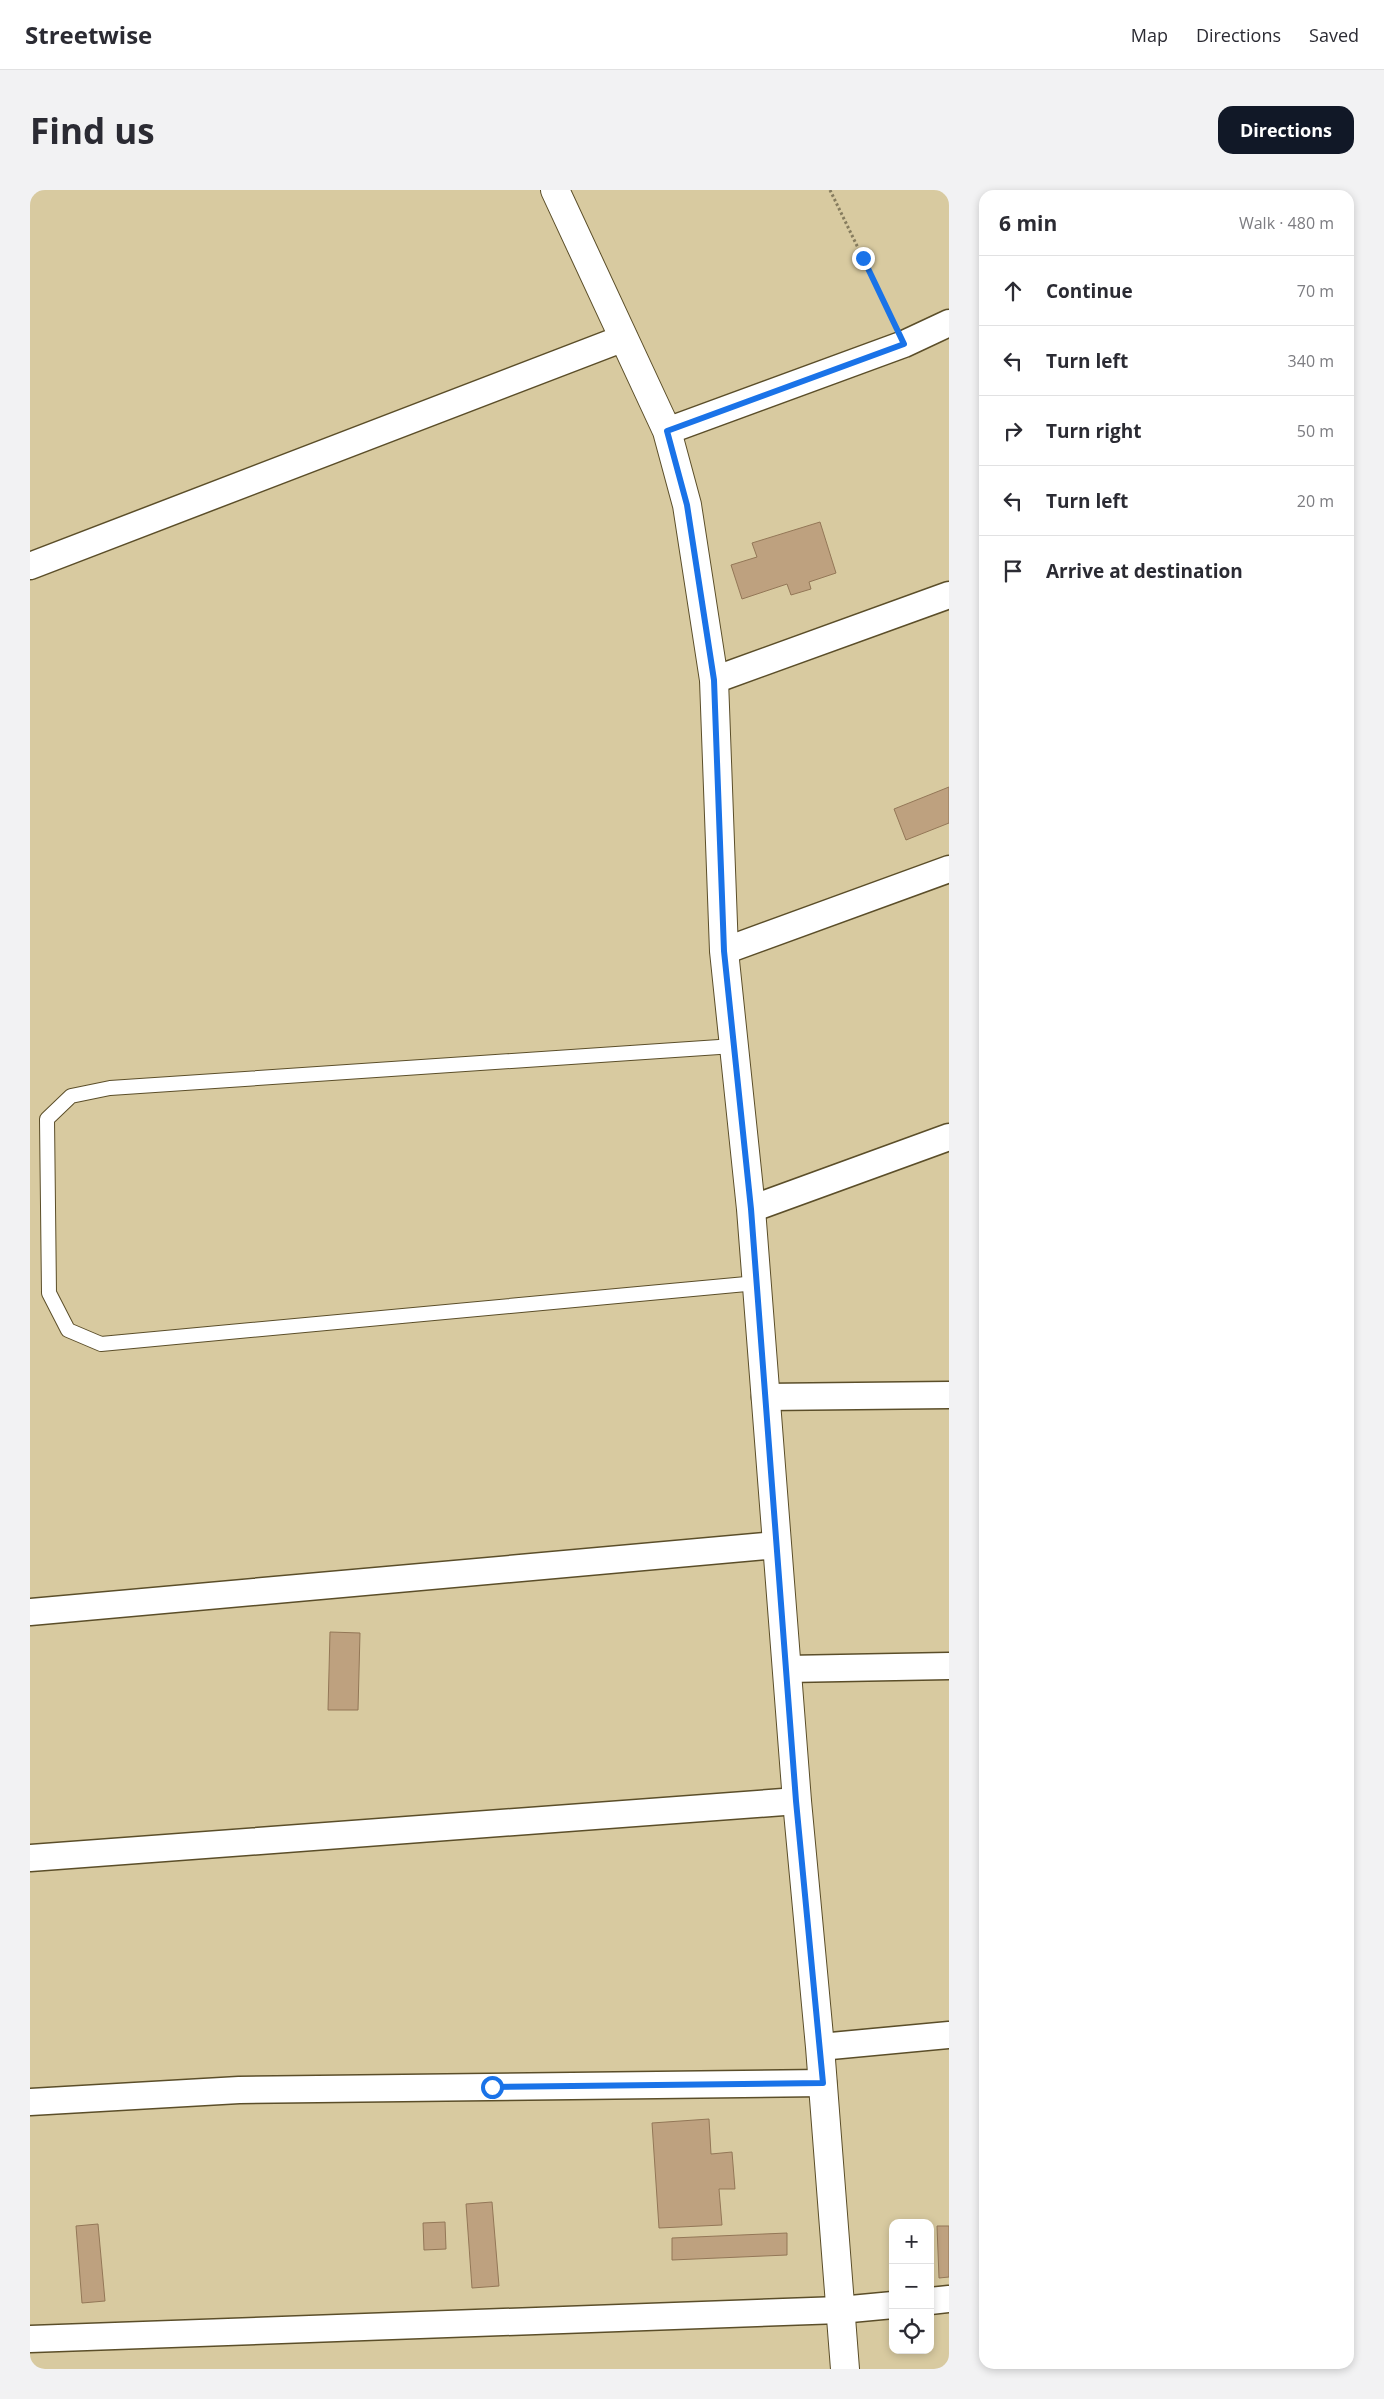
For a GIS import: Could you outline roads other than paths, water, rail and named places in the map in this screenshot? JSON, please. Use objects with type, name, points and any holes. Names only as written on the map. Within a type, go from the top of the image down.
[{"type":"street","points":[[555,190],[667,431],[687,505],[714,680],[724,951],[751,1209],[796,1801],[820,2047],[845,2369]]},
{"type":"street","points":[[667,431],[904,344],[949,323]]},
{"type":"street","points":[[30,566],[624,338]]},
{"type":"street","points":[[714,680],[949,595]]},
{"type":"street","points":[[724,951],[949,869]]},
{"type":"street","points":[[751,1209],[949,1137]]},
{"type":"street","points":[[765,1397],[949,1394]]},
{"type":"street","points":[[30,1612],[777,1545]]},
{"type":"street","points":[[787,1669],[949,1666]]},
{"type":"street","points":[[30,1858],[796,1801]]},
{"type":"street","points":[[820,2047],[949,2035]]},
{"type":"street","points":[[30,2102],[239,2090],[823,2083]]},
{"type":"street","points":[[934,2301],[949,2299]]},
{"type":"street","points":[[30,2339],[840,2310],[889,2305]]},
{"type":"lane","points":[[734,1046],[120,1087],[71,1096],[47,1119],[49,1293],[68,1330],[101,1344],[756,1283]]}]
